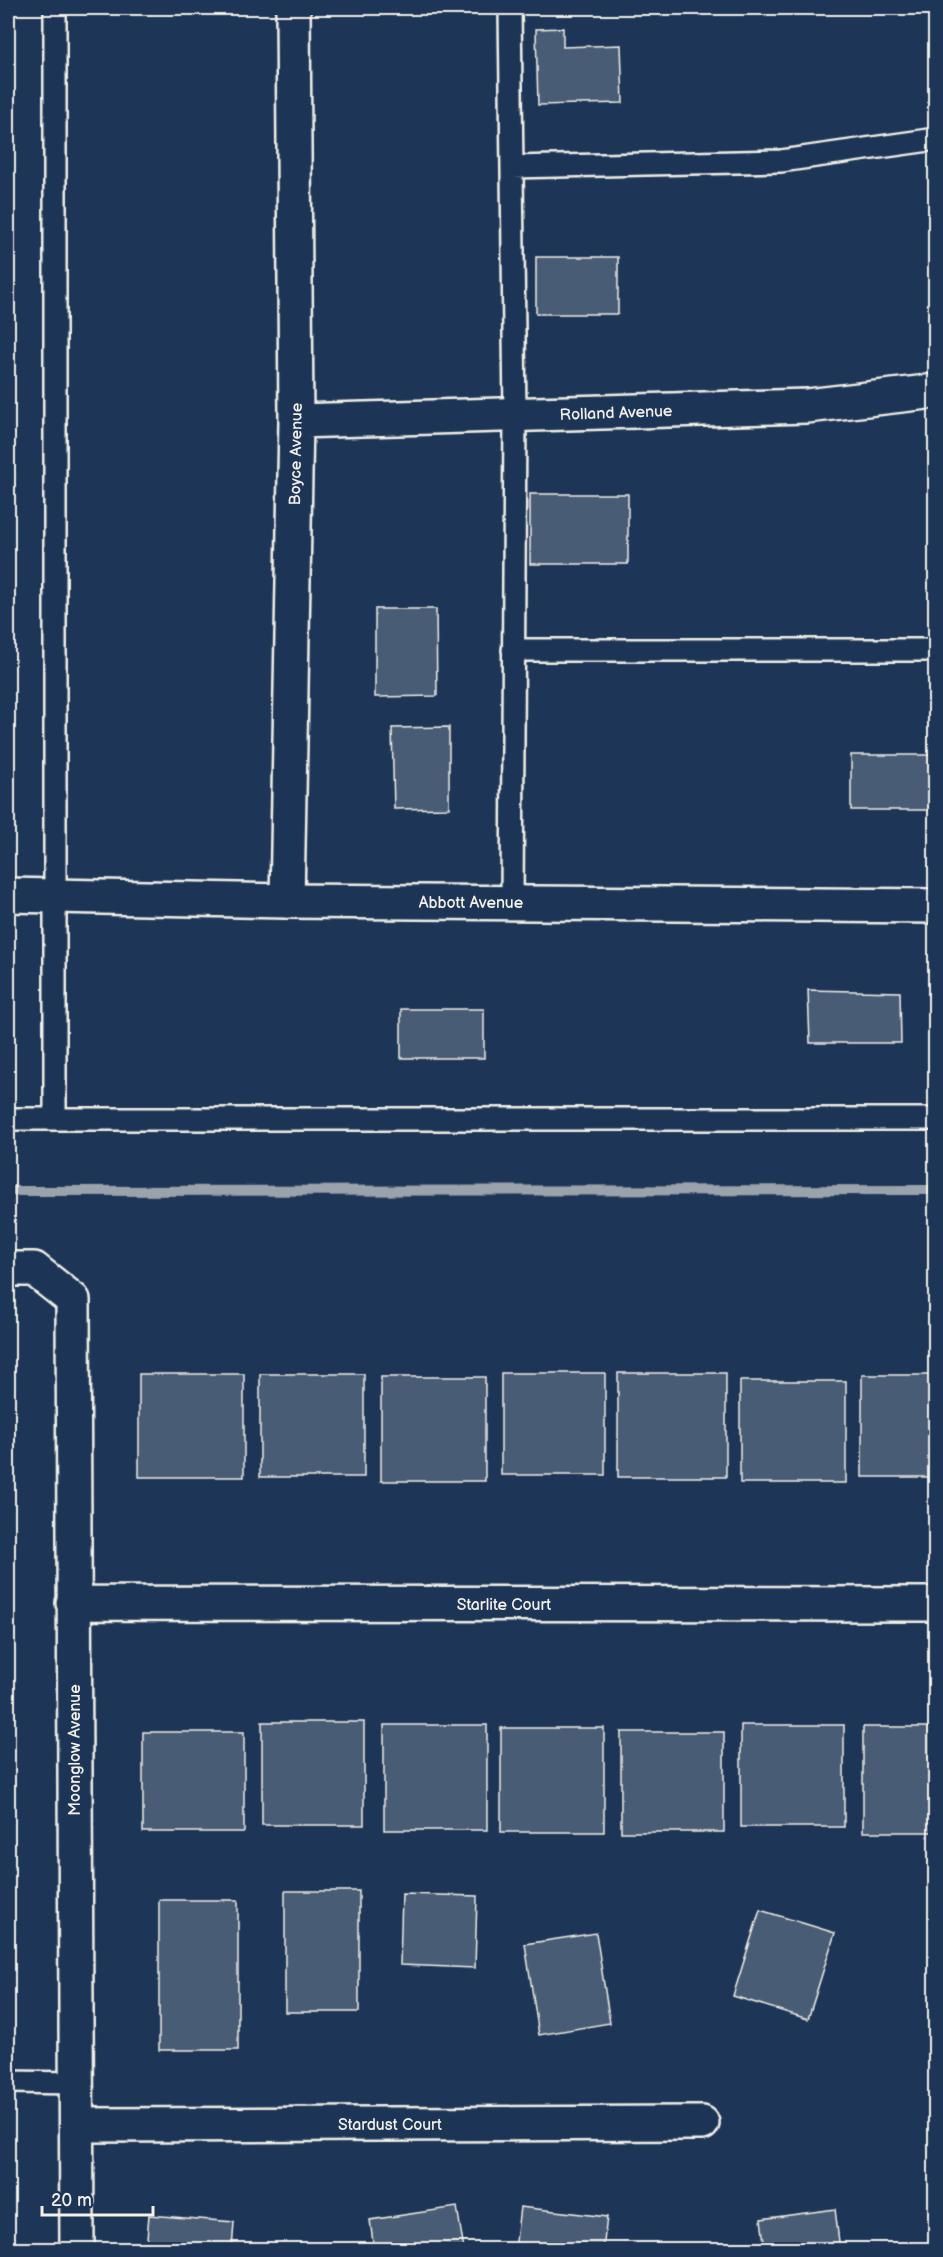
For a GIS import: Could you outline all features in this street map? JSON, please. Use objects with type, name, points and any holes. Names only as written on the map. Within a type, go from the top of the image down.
[{"type":"street","name":"Boyce Avenue","points":[[287,902],[296,421],[293,8]]},
{"type":"street","name":"Rolland Avenue","points":[[296,421],[807,406],[936,391]]},
{"type":"street","name":"Abbott Avenue","points":[[8,896],[287,902],[936,906]]},
{"type":"street","name":"Moonglow Avenue","points":[[21,1269],[73,1299],[77,2250]]},
{"type":"street","name":"Starlite Court","points":[[73,1603],[936,1604]]},
{"type":"street","name":"Stardust Court","points":[[77,2125],[702,2123]]},
{"type":"lane","points":[[55,8],[55,1119]]},
{"type":"lane","points":[[510,8],[515,414],[512,903]]},
{"type":"lane","points":[[512,167],[782,161],[936,140]]},
{"type":"lane","points":[[513,650],[936,650]]},
{"type":"lane","points":[[8,1119],[936,1119]]},
{"type":"lane","points":[[8,2082],[77,2083]]},
{"type":"building","points":[[563,28],[563,47],[621,45],[623,103],[538,105],[536,29]]},
{"type":"building","points":[[536,257],[618,257],[618,314],[536,314]]},
{"type":"building","points":[[530,494],[628,494],[628,564],[530,564]]},
{"type":"building","points":[[375,609],[436,609],[437,696],[375,697]]},
{"type":"building","points":[[449,727],[449,808],[394,809],[392,728]]},
{"type":"building","points":[[851,755],[932,755],[932,810],[851,810]]},
{"type":"building","points":[[808,990],[900,992],[901,1043],[810,1043]]},
{"type":"building","points":[[401,1009],[484,1009],[484,1058],[401,1058]]},
{"type":"building","points":[[501,1373],[605,1373],[605,1475],[501,1475]]},
{"type":"building","points":[[618,1373],[726,1373],[726,1477],[618,1477]]},
{"type":"building","points":[[139,1374],[244,1374],[244,1477],[139,1477]]},
{"type":"building","points":[[260,1374],[364,1374],[364,1477],[260,1477]]},
{"type":"building","points":[[862,1375],[936,1375],[936,1477],[862,1477]]},
{"type":"building","points":[[381,1377],[485,1377],[485,1481],[381,1481]]},
{"type":"building","points":[[740,1381],[846,1381],[846,1483],[740,1483]]},
{"type":"building","points":[[262,1722],[364,1722],[364,1825],[262,1825]]},
{"type":"building","points":[[384,1725],[487,1725],[487,1830],[384,1830]]},
{"type":"building","points":[[741,1725],[844,1725],[844,1827],[741,1827]]},
{"type":"building","points":[[863,1727],[936,1727],[936,1832],[863,1832]]},
{"type":"building","points":[[501,1728],[604,1728],[604,1832],[501,1832]]},
{"type":"building","points":[[143,1732],[244,1732],[244,1832],[143,1832]]},
{"type":"building","points":[[621,1732],[724,1732],[724,1832],[621,1832]]},
{"type":"building","points":[[285,1891],[359,1891],[359,2012],[285,2012]]},
{"type":"building","points":[[402,1894],[477,1896],[475,1968],[400,1965]]},
{"type":"building","points":[[159,1900],[238,1900],[238,2050],[159,2050]]},
{"type":"building","points":[[760,1910],[835,1933],[808,2019],[733,1996]]},
{"type":"building","points":[[596,1933],[610,2023],[539,2035],[525,1944]]},
{"type":"building","points":[[457,2207],[464,2250],[374,2250],[370,2220]]},
{"type":"building","points":[[520,2207],[607,2217],[603,2250],[515,2250]]},
{"type":"building","points":[[835,2209],[840,2250],[765,2250],[761,2219]]},
{"type":"building","points":[[149,2215],[234,2222],[232,2250],[146,2250]]},
{"type":"waterway","points":[[8,1191],[936,1190]]}]
